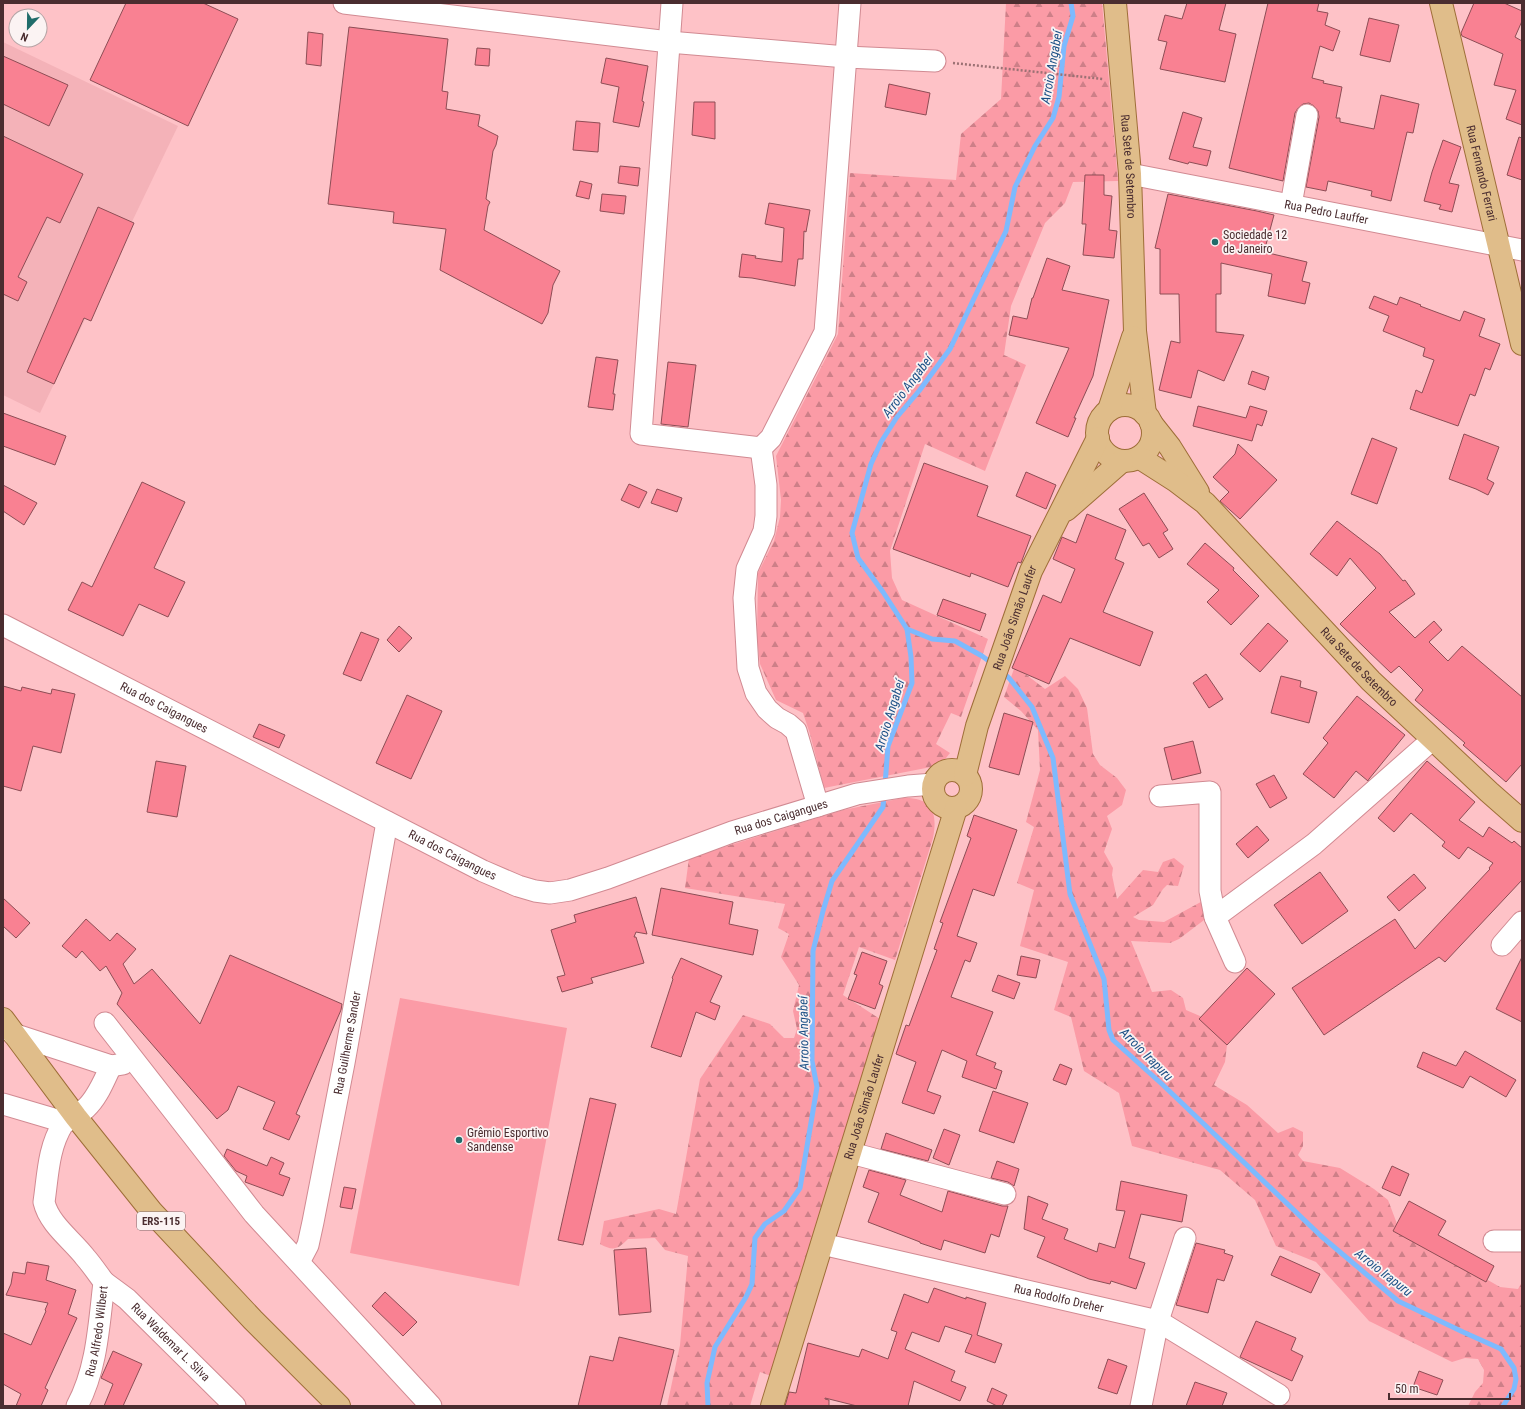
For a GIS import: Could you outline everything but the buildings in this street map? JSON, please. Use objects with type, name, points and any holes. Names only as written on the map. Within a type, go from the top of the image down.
[{"type":"main road","name":"Rua Sete de Setembro","points":[[1115,3],[1130,174],[1135,331],[1148,419],[1170,447],[1205,504]]},
{"type":"main road","name":"Rua Fernando Ferrari","points":[[1441,3],[1500,246],[1522,344]]},
{"type":"main road","name":"Rua Sete de Setembro","points":[[1109,410],[1135,331]]},
{"type":"main road","points":[[1118,406],[1138,408],[1148,419],[1154,434],[1146,452],[1131,459],[1114,459],[1106,454],[1101,447],[1098,438],[1098,430],[1100,423],[1109,410],[1118,406]]},
{"type":"main road","name":"Rua João Simão Laufer","points":[[958,773],[977,726],[1031,571],[1098,438]]},
{"type":"main road","name":"Rua Sete de Setembro","points":[[1131,459],[1176,481],[1205,504],[1371,681],[1522,821]]},
{"type":"main road","name":"Rua João Simão Laufer","points":[[1060,514],[1131,459]]},
{"type":"main road","points":[[944,773],[958,773],[970,782],[971,790],[969,798],[964,804],[956,808],[948,808],[936,799],[934,784],[938,777],[944,773]]},
{"type":"main road","name":"Rua João Simão Laufer","points":[[772,1406],[956,808]]},
{"type":"main road","name":"ERS-115","points":[[8,1027],[70,1120],[209,1274],[339,1406]]},
{"type":"street","points":[[344,3],[669,42],[846,56],[935,61]]},
{"type":"street","points":[[672,3],[641,434],[761,448]]},
{"type":"street","points":[[761,448],[771,438],[825,332],[850,3]]},
{"type":"street","points":[[1291,205],[1306,116]]},
{"type":"street","name":"Rua Pedro Lauffer","points":[[1130,174],[1522,250]]},
{"type":"street","points":[[761,448],[766,485],[766,516],[764,531],[747,569],[744,598],[748,668],[756,693],[767,709],[796,731],[818,806]]},
{"type":"street","name":"Rua dos Caigangues","points":[[3,625],[483,871],[518,886],[535,891],[550,893],[570,890],[608,878],[732,832],[857,794],[908,786],[934,784]]},
{"type":"street","points":[[1219,913],[1314,844],[1433,739]]},
{"type":"street","points":[[1160,796],[1210,792],[1210,891],[1235,962]]},
{"type":"street","name":"Rua Guilherme Sander","points":[[299,1262],[308,1245],[344,1063],[387,822]]},
{"type":"street","points":[[1502,945],[1522,922]]},
{"type":"street","points":[[105,1023],[254,1214],[431,1406]]},
{"type":"street","points":[[8,1027],[111,1066],[135,1063]]},
{"type":"street","points":[[3,1104],[70,1120],[87,1107],[95,1098],[111,1066]]},
{"type":"street","name":"Rua Alfredo Wilbert","points":[[70,1120],[50,1153],[44,1202],[46,1209],[56,1225],[85,1256],[104,1282],[100,1323],[89,1378],[76,1406]]},
{"type":"street","points":[[851,1153],[1004,1194]]},
{"type":"street","points":[[1141,1406],[1158,1321],[1185,1238]]},
{"type":"street","points":[[1494,1241],[1522,1241]]},
{"type":"street","name":"Rua Rodolfo Dreher","points":[[822,1244],[1158,1321],[1279,1395]]},
{"type":"street","name":"Rua Waldemar L. Silva","points":[[104,1282],[128,1299],[235,1406]]},
{"type":"path","points":[[935,61],[1075,75],[1122,82]]},
{"type":"shaded area","points":[[3,42],[8,44],[8,48],[16,48],[178,126],[40,413],[3,395]]},
{"type":"green space","points":[[1006,3],[1102,3],[1118,181],[1073,182],[1065,203],[1045,223],[1011,306],[1004,355],[1026,365],[985,471],[925,444],[890,551],[892,578],[902,600],[988,639],[961,717],[951,713],[936,744],[950,753],[942,763],[931,767],[824,788],[803,713],[776,700],[760,664],[757,637],[758,573],[774,541],[780,517],[781,500],[776,456],[838,334],[850,173],[956,180],[961,134],[1001,99]]},
{"type":"green space","points":[[1015,666],[1045,689],[1065,676],[1078,689],[1087,708],[1093,754],[1100,765],[1117,778],[1126,790],[1122,805],[1107,816],[1112,829],[1104,852],[1113,868],[1112,875],[1117,899],[1143,870],[1158,872],[1163,862],[1174,858],[1184,866],[1178,886],[1167,885],[1153,905],[1133,917],[1139,920],[1164,922],[1210,897],[1212,914],[1179,939],[1170,943],[1131,941],[1152,992],[1171,990],[1183,998],[1186,1010],[1200,1016],[1227,1045],[1225,1062],[1214,1085],[1247,1105],[1278,1133],[1293,1127],[1303,1132],[1303,1146],[1298,1155],[1303,1161],[1340,1168],[1374,1189],[1388,1200],[1399,1229],[1500,1287],[1518,1289],[1522,1282],[1522,1406],[1468,1406],[1475,1392],[1483,1383],[1484,1370],[1478,1359],[1465,1358],[1452,1362],[1369,1321],[1316,1262],[1276,1246],[1255,1200],[1220,1170],[1132,1146],[1119,1093],[1084,1071],[1071,1017],[1054,1010],[1068,962],[1020,946],[1034,890],[1017,883],[1034,827],[1026,822],[1040,770],[1038,730],[1021,711],[1004,697]]},
{"type":"green space","points":[[903,798],[921,800],[927,803],[931,808],[934,821],[933,838],[895,960],[859,947],[843,995],[880,1019],[771,1376],[760,1372],[750,1406],[667,1406],[680,1345],[688,1256],[665,1250],[655,1238],[628,1239],[618,1247],[608,1248],[600,1244],[604,1221],[659,1209],[676,1214],[700,1079],[743,1015],[770,1024],[784,1038],[794,1038],[797,1029],[793,1011],[799,985],[781,957],[789,934],[778,928],[785,904],[685,888],[689,858],[843,810]]},
{"type":"green space","name":"Grêmio Esportivo Sandense","points":[[400,998],[567,1028],[519,1286],[350,1253]]},
{"type":"waterway","name":"Arroio Angabeí","points":[[885,785],[888,746],[912,683],[911,657],[907,629],[883,592],[858,558],[852,533],[871,464],[881,442],[897,417],[919,391],[950,349],[1006,231],[1015,187],[1035,146],[1053,118],[1059,97],[1064,46],[1073,16],[1071,3]]},
{"type":"waterway","name":"Arroio Irapuru","points":[[907,629],[932,639],[955,641],[993,664]]},
{"type":"waterway","name":"Arroio Irapuru","points":[[1002,672],[1009,678],[1032,707],[1053,758],[1070,894],[1104,979],[1109,1030],[1113,1040],[1163,1085],[1321,1236],[1398,1301],[1501,1349],[1514,1368],[1516,1379],[1514,1389],[1503,1406]]},
{"type":"waterway","name":"Arroio Angabeí","points":[[708,1406],[707,1383],[715,1347],[746,1297],[752,1284],[755,1238],[765,1224],[784,1211],[800,1188],[817,1087],[812,1061],[813,951],[832,881],[883,807],[884,795]]},
{"type":"place","name":"Sociedade 12 de Janeiro","points":[[1215,242]]},
{"type":"place","name":"Grêmio Esportivo Sandense","points":[[459,1140]]}]
